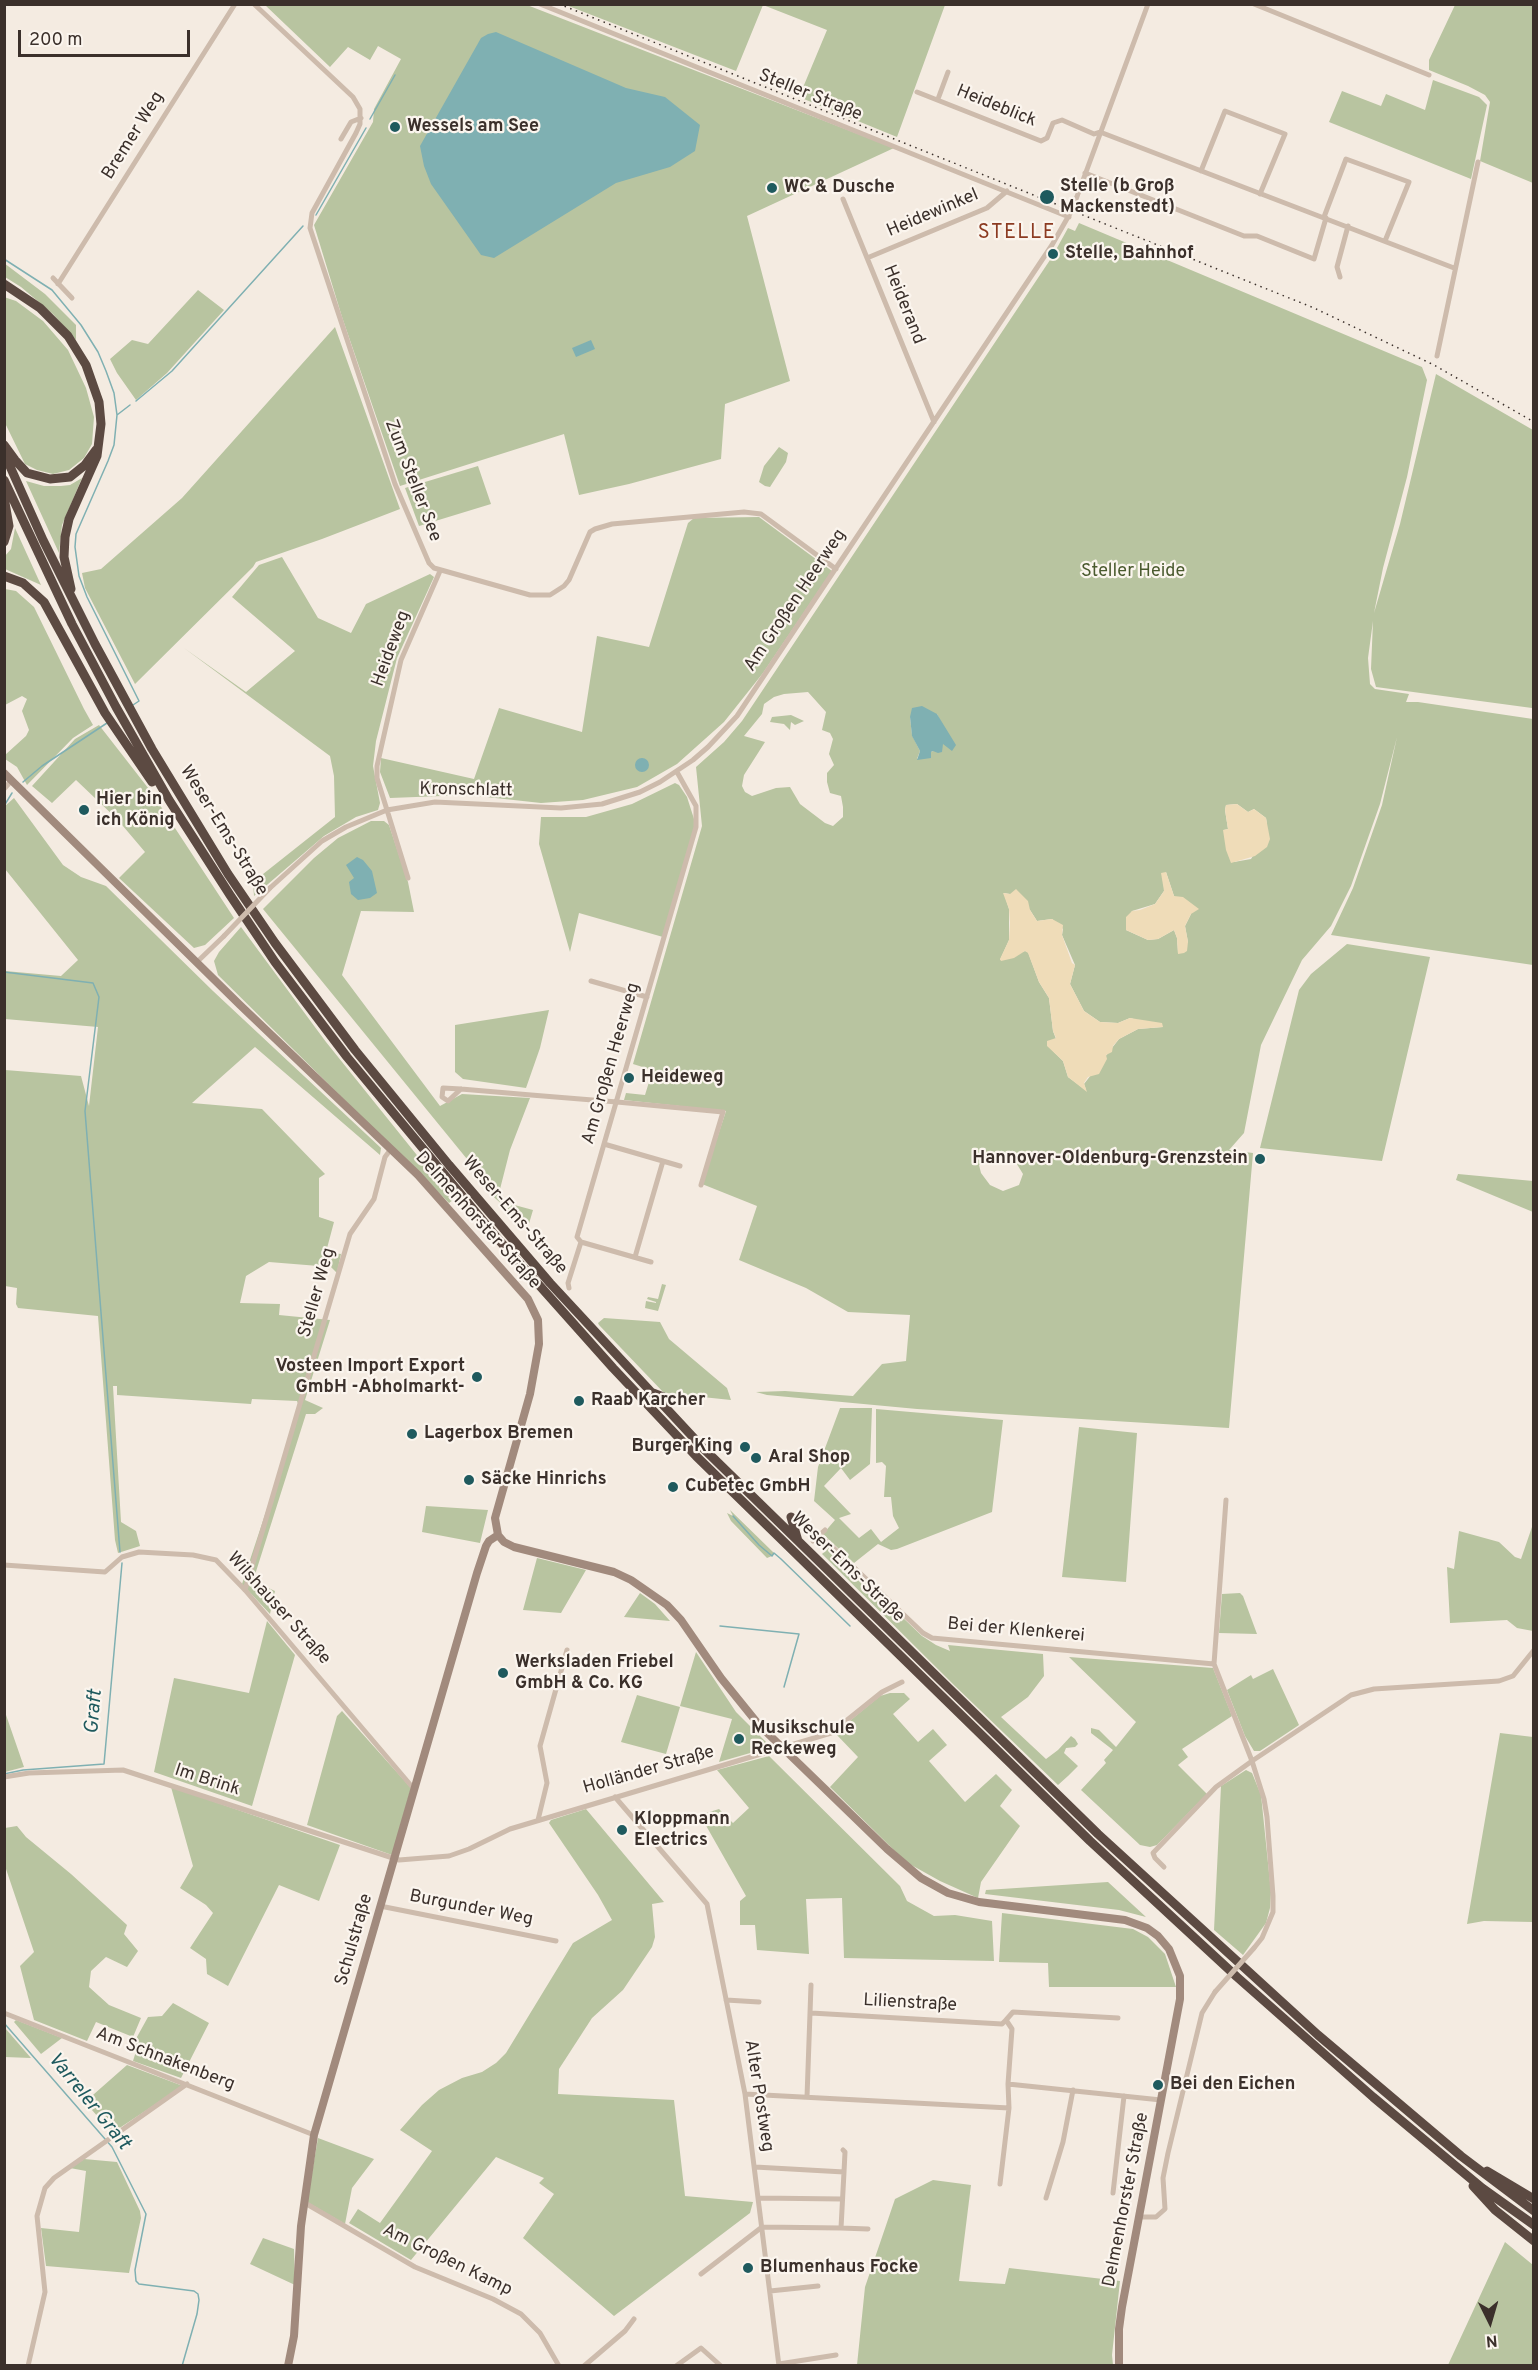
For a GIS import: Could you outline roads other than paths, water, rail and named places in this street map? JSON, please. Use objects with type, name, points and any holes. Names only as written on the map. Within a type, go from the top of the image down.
[{"type":"highway","points":[[5,285],[40,308],[58,324],[81,356],[96,389],[101,412],[101,432],[94,465],[69,519],[65,537],[65,568],[74,603]]},
{"type":"highway","points":[[4,445],[27,473],[50,479],[70,477],[85,465],[98,448]]},
{"type":"highway","name":"Weser-Ems-Straße","points":[[4,453],[74,603],[125,702],[223,865],[327,1014],[449,1165],[550,1283],[651,1392],[799,1544],[1151,1884],[1318,2035],[1461,2156]]},
{"type":"highway","name":"Weser-Ems-Straße","points":[[4,480],[72,624],[116,707],[169,800],[249,924],[319,1021],[440,1171],[544,1292],[654,1412],[766,1526],[1143,1892],[1285,2020],[1458,2168]]},
{"type":"highway","points":[[4,497],[9,526],[4,542]]},
{"type":"highway","points":[[4,576],[22,583],[44,602],[105,713],[162,796],[169,800]]},
{"type":"highway","points":[[651,1392],[671,1400]]},
{"type":"highway","points":[[791,1517],[799,1544]]},
{"type":"highway","points":[[1461,2156],[1533,2199]]},
{"type":"highway","points":[[1461,2156],[1533,2211]]},
{"type":"highway","points":[[1458,2168],[1533,2225]]},
{"type":"highway","points":[[1458,2168],[1495,2210],[1533,2241]]},
{"type":"street","name":"Bremer Weg","points":[[58,284],[235,4]]},
{"type":"street","points":[[254,4],[353,97],[360,109],[361,118],[351,122],[341,139]]},
{"type":"street","name":"Steller Straße","points":[[540,4],[1069,217]]},
{"type":"street","name":"Am Großen Heerweg","points":[[569,1288],[568,1282],[604,1144],[696,827],[696,806],[676,772],[708,747],[736,716],[1052,245],[1069,217],[1148,4]]},
{"type":"street","points":[[1254,4],[1429,75]]},
{"type":"street","name":"Heideblick","points":[[938,99],[948,72]]},
{"type":"street","name":"Heideblick","points":[[917,92],[1041,141],[1047,138],[1053,123],[1062,120],[1094,134],[1100,132]]},
{"type":"street","points":[[1201,171],[1225,111],[1285,134],[1260,194]]},
{"type":"street","name":"Zum Steller See","points":[[361,118],[351,145],[312,213],[310,228],[395,484],[429,563],[440,571]]},
{"type":"street","points":[[1100,132],[1454,268]]},
{"type":"street","points":[[1085,173],[1244,236],[1257,236],[1314,259],[1325,218],[1346,159],[1408,182],[1385,241]]},
{"type":"street","points":[[1437,356],[1478,162]]},
{"type":"street","name":"Heidewinkel","points":[[867,258],[987,208],[1006,191]]},
{"type":"street","name":"Heiderand","points":[[843,199],[934,422]]},
{"type":"street","points":[[1340,277],[1336,267],[1348,226]]},
{"type":"street","points":[[53,278],[72,298]]},
{"type":"street","points":[[440,571],[530,595],[550,595],[569,580],[590,532],[595,528],[612,524],[744,512],[761,514],[836,569]]},
{"type":"street","name":"Heideweg","points":[[408,878],[377,778],[376,766],[400,660],[440,571]]},
{"type":"street","name":"Kronschlatt","points":[[197,962],[270,888],[322,841],[346,827],[387,810],[435,802],[584,807],[640,792],[676,772]]},
{"type":"street","name":"Delmenhorster Straße","points":[[4,773],[448,1207],[528,1299],[538,1320],[540,1333],[537,1361],[527,1407],[497,1508],[495,1526],[504,1542],[514,1547],[596,1566],[631,1580],[649,1592],[681,1620],[740,1703],[782,1748],[893,1855],[933,1885],[979,1902],[1125,1920],[1136,1923],[1158,1935],[1169,1949],[1176,1962],[1181,1987],[1122,2307],[1119,2329],[1119,2366]]},
{"type":"street","points":[[4,789],[12,780]]},
{"type":"street","points":[[591,981],[647,997]]},
{"type":"street","points":[[461,1089],[723,1112],[701,1185]]},
{"type":"street","points":[[604,1144],[680,1166]]},
{"type":"street","name":"Steller Weg","points":[[245,1590],[350,1234],[374,1199],[385,1157],[390,1149]]},
{"type":"street","points":[[635,1257],[663,1161]]},
{"type":"street","points":[[579,1239],[651,1262]]},
{"type":"street","points":[[1138,2217],[1156,2217],[1165,2209],[1163,2178],[1202,2013],[1215,1992],[1254,1948],[1269,1924],[1273,1896],[1264,1798],[1214,1664],[1226,1500]]},
{"type":"street","points":[[813,1541],[825,1530]]},
{"type":"street","name":"Bei der Klenkerei","points":[[820,1534],[923,1633],[932,1638],[1214,1664]]},
{"type":"street","name":"Schulstraße","points":[[288,2366],[294,2336],[304,2203],[314,2135],[486,1546],[498,1535]]},
{"type":"street","name":"Wilshauser Straße","points":[[4,1565],[105,1572],[122,1557],[132,1553],[193,1555],[216,1560],[245,1590],[414,1789]]},
{"type":"street","points":[[538,1820],[547,1783],[540,1746],[567,1650]]},
{"type":"street","points":[[1164,1867],[1153,1853],[1216,1787],[1357,1693],[1374,1689],[1499,1682],[1520,1670],[1533,1650]]},
{"type":"street","name":"Holländer Straße","points":[[394,1858],[449,1856],[510,1829],[831,1733],[882,1692],[902,1682]]},
{"type":"street","name":"Im Brink","points":[[4,1777],[28,1773],[123,1770],[394,1858]]},
{"type":"street","name":"Alter Postweg","points":[[615,1797],[707,1904],[746,2094],[779,2365]]},
{"type":"street","name":"Burgunder Weg","points":[[380,1906],[556,1941]]},
{"type":"street","points":[[807,2097],[811,1985]]},
{"type":"street","points":[[726,2000],[759,2001]]},
{"type":"street","name":"Lilienstraße","points":[[811,2013],[1002,2024],[1013,2012],[1118,2018]]},
{"type":"street","name":"Am Schnakenberg","points":[[4,2013],[314,2135]]},
{"type":"street","points":[[1000,2184],[1009,2108],[1008,2085],[1012,2029],[1006,2020]]},
{"type":"street","points":[[28,2366],[45,2292],[37,2216],[45,2188],[54,2178],[187,2084]]},
{"type":"street","points":[[1008,2085],[1161,2100]]},
{"type":"street","points":[[1046,2198],[1063,2142],[1073,2090]]},
{"type":"street","points":[[746,2094],[1009,2108]]},
{"type":"street","points":[[1113,2193],[1124,2096]]},
{"type":"street","points":[[841,2228],[845,2152],[843,2150]]},
{"type":"street","points":[[755,2168],[844,2172]]},
{"type":"street","points":[[758,2198],[842,2199]]},
{"type":"street","name":"Am Großen Kamp","points":[[304,2203],[415,2267],[493,2299],[521,2314],[540,2333],[559,2366]]},
{"type":"street","points":[[701,2274],[762,2227],[868,2229]]},
{"type":"street","points":[[770,2291],[818,2286]]},
{"type":"street","points":[[584,2366],[625,2331],[634,2319]]},
{"type":"street","points":[[676,2366],[701,2348],[721,2366]]},
{"type":"street","points":[[779,2365],[836,2355]]},
{"type":"water","points":[[496,32],[626,88],[665,97],[700,125],[695,151],[670,167],[616,183],[494,258],[481,255],[431,184],[420,146],[481,38]]},
{"type":"water","points":[[591,340],[595,349],[576,357],[572,348]]},
{"type":"water","points":[[922,706],[937,714],[956,745],[952,751],[943,744],[942,752],[933,751],[931,758],[917,760],[920,751],[912,736],[910,717],[912,708]]},
{"type":"water","points":[[639,758],[645,758],[649,765],[645,772],[639,772],[635,768],[635,762]]},
{"type":"water","points":[[357,857],[363,860],[372,871],[377,893],[370,898],[358,900],[351,894],[349,882],[354,878],[346,865]]},
{"type":"waterway","points":[[370,119],[395,75]]},
{"type":"waterway","points":[[316,215],[366,128]]},
{"type":"waterway","points":[[136,401],[172,371],[303,226]]},
{"type":"waterway","points":[[4,259],[52,290],[81,325],[98,352],[106,371],[114,393],[117,415]]},
{"type":"waterway","points":[[130,405],[117,415],[114,445],[76,534],[75,547],[79,576],[87,597],[139,701],[133,705]]},
{"type":"waterway","points":[[23,782],[42,766],[107,723]]},
{"type":"waterway","points":[[4,806],[12,793]]},
{"type":"waterway","points":[[4,972],[93,983],[99,997],[85,1111],[120,1552]]},
{"type":"waterway","points":[[733,1516],[759,1545],[772,1556],[774,1553],[781,1559],[850,1626]]},
{"type":"waterway","name":"Graft","points":[[4,1774],[23,1770],[104,1764],[122,1563]]},
{"type":"waterway","points":[[720,1626],[799,1634],[784,1687]]},
{"type":"waterway","name":"Varreler Graft","points":[[4,2023],[112,2147],[146,2214],[135,2270],[136,2281],[139,2284],[194,2291],[198,2294],[197,2314],[182,2366]]},
{"type":"railway","points":[[559,4],[1314,308],[1434,365],[1534,422]]},
{"type":"place","name":"Wessels am See","points":[[395,127]]},
{"type":"place","name":"WC & Dusche","points":[[772,188]]},
{"type":"place","name":"Stelle (b Groß Mackenstedt)","points":[[1047,197]]},
{"type":"place","name":"Stelle, Bahnhof","points":[[1053,254]]},
{"type":"place","name":"Hier bin ich König","points":[[84,810]]},
{"type":"place","name":"Heideweg","points":[[629,1078]]},
{"type":"place","name":"Hannover-Oldenburg-Grenzstein","points":[[1260,1159]]},
{"type":"place","name":"Vosteen Import Export GmbH -Abholmarkt-","points":[[477,1377]]},
{"type":"place","name":"Raab Karcher","points":[[579,1401]]},
{"type":"place","name":"Lagerbox Bremen","points":[[412,1434]]},
{"type":"place","name":"Burger King","points":[[745,1447]]},
{"type":"place","name":"Aral Shop","points":[[756,1458]]},
{"type":"place","name":"Säcke Hinrichs","points":[[469,1480]]},
{"type":"place","name":"Cubetec GmbH","points":[[673,1487]]},
{"type":"place","name":"Werksladen Friebel GmbH & Co. KG","points":[[503,1673]]},
{"type":"place","name":"Musikschule Reckeweg","points":[[739,1739]]},
{"type":"place","name":"Kloppmann Electrics","points":[[622,1830]]},
{"type":"place","name":"Bei den Eichen","points":[[1158,2085]]},
{"type":"place","name":"Blumenhaus Focke","points":[[748,2268]]},
{"type":"district","name":"STELLE","points":[[1017,234]]},
{"type":"park label","name":"Steller Heide","points":[[1133,572]]}]
